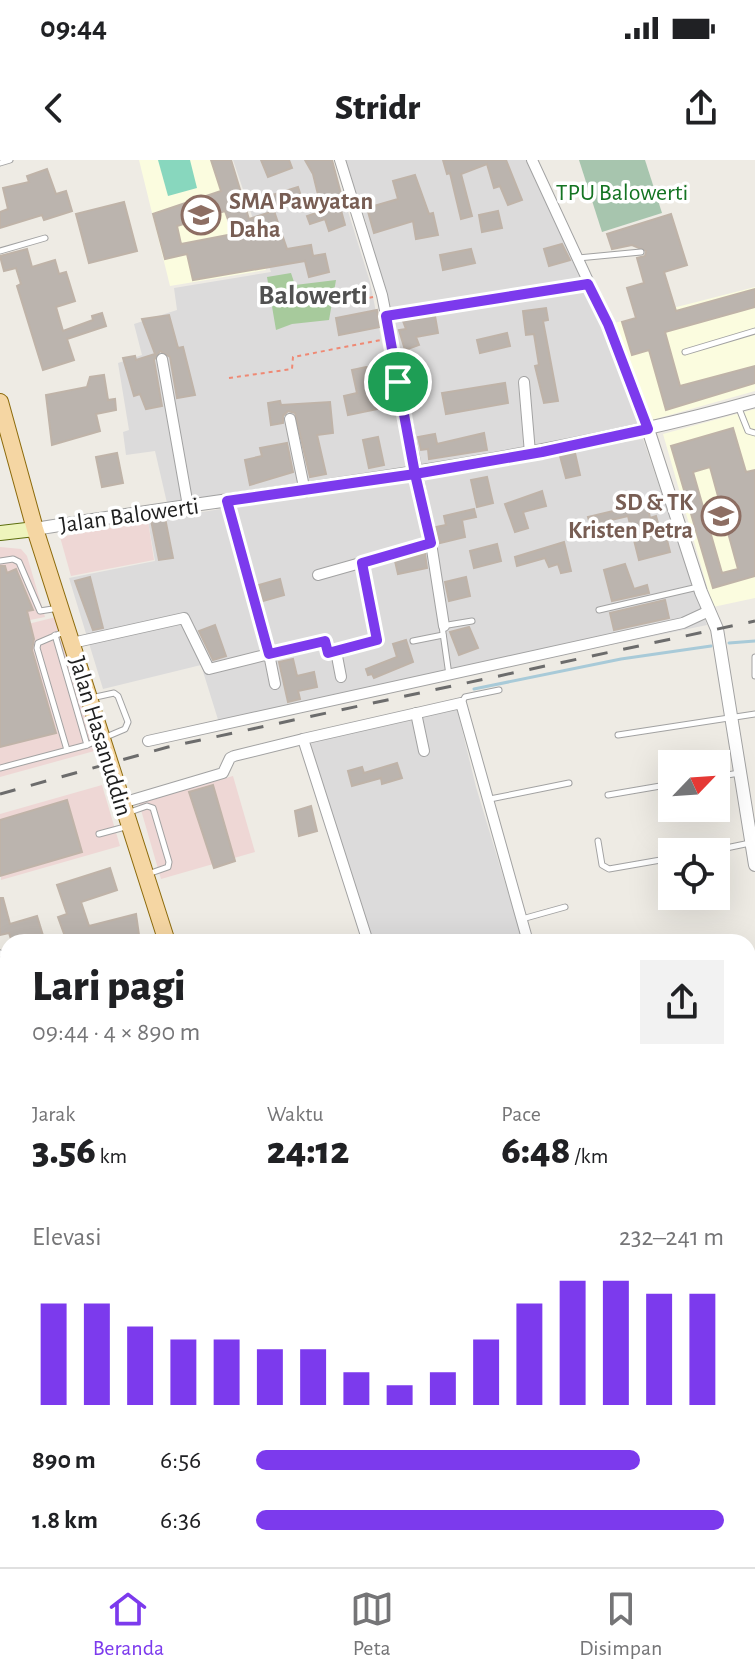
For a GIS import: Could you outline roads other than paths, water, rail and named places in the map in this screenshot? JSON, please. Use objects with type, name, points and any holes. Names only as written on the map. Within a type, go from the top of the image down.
[{"type":"main road","name":"Jalan Hasanuddin","points":[[0,402],[60,608],[65,636],[89,699],[94,742],[125,814],[164,934]]},
{"type":"main road","points":[[0,533],[35,529]]},
{"type":"street","points":[[340,160],[382,295],[431,543],[444,630]]},
{"type":"street","points":[[532,160],[608,324],[648,429],[699,586],[717,629],[755,865]]},
{"type":"street","points":[[386,316],[588,284]]},
{"type":"street","points":[[162,359],[188,506]]},
{"type":"street","points":[[524,382],[530,453]]},
{"type":"street","name":"Jalan Balowerti","points":[[35,529],[415,474],[648,429],[755,401]]},
{"type":"street","points":[[290,419],[305,492]]},
{"type":"street","points":[[227,501],[275,684]]},
{"type":"street","points":[[318,575],[431,543]]},
{"type":"street","points":[[65,636],[184,618],[209,669],[325,641],[328,653],[377,640],[362,563]]},
{"type":"street","points":[[148,741],[683,623],[709,611]]},
{"type":"street","points":[[336,651],[341,677]]},
{"type":"street","points":[[125,814],[223,773],[234,756],[461,703],[526,934]]},
{"type":"street","points":[[416,713],[424,751]]},
{"type":"street","points":[[303,739],[365,934]]},
{"type":"lane","points":[[0,163],[10,160]]},
{"type":"lane","points":[[0,251],[45,238]]},
{"type":"lane","points":[[577,258],[641,252]]},
{"type":"lane","points":[[685,352],[755,331]]},
{"type":"lane","points":[[398,382],[425,379]]},
{"type":"lane","points":[[738,406],[748,431],[755,433]]},
{"type":"lane","points":[[0,561],[13,559],[19,562],[40,611],[60,608]]},
{"type":"lane","points":[[599,610],[699,586]]},
{"type":"lane","points":[[413,641],[472,621]]},
{"type":"lane","points":[[444,630],[449,676]]},
{"type":"lane","points":[[67,750],[38,643],[65,636],[94,742]]},
{"type":"lane","points":[[755,657],[755,676]]},
{"type":"lane","points":[[461,703],[465,697],[499,690]]},
{"type":"lane","points":[[0,768],[94,742],[125,729],[128,722],[118,696],[114,693],[89,699]]},
{"type":"lane","points":[[618,735],[755,714]]},
{"type":"lane","points":[[730,775],[740,773]]},
{"type":"lane","points":[[490,799],[569,783]]},
{"type":"lane","points":[[608,795],[658,786]]},
{"type":"lane","points":[[99,834],[125,814],[147,806],[153,808],[168,867],[144,876]]},
{"type":"lane","points":[[598,841],[602,865],[609,869],[658,860]]},
{"type":"lane","points":[[730,850],[753,847]]},
{"type":"lane","points":[[521,919],[565,907]]},
{"type":"waterway","points":[[729,643],[755,641]]},
{"type":"waterway","points":[[474,689],[621,659],[711,646]]},
{"type":"railway","points":[[0,794],[168,747],[755,621]]},
{"type":"place","name":"SMA Pawyatan Daha","points":[[201,215]]},
{"type":"place","name":"SD & TK Kristen Petra","points":[[721,516]]},
{"type":"district","name":"Balowerti","points":[[313,294]]},
{"type":"park label","name":"TPU Balowerti","points":[[622,192]]}]
